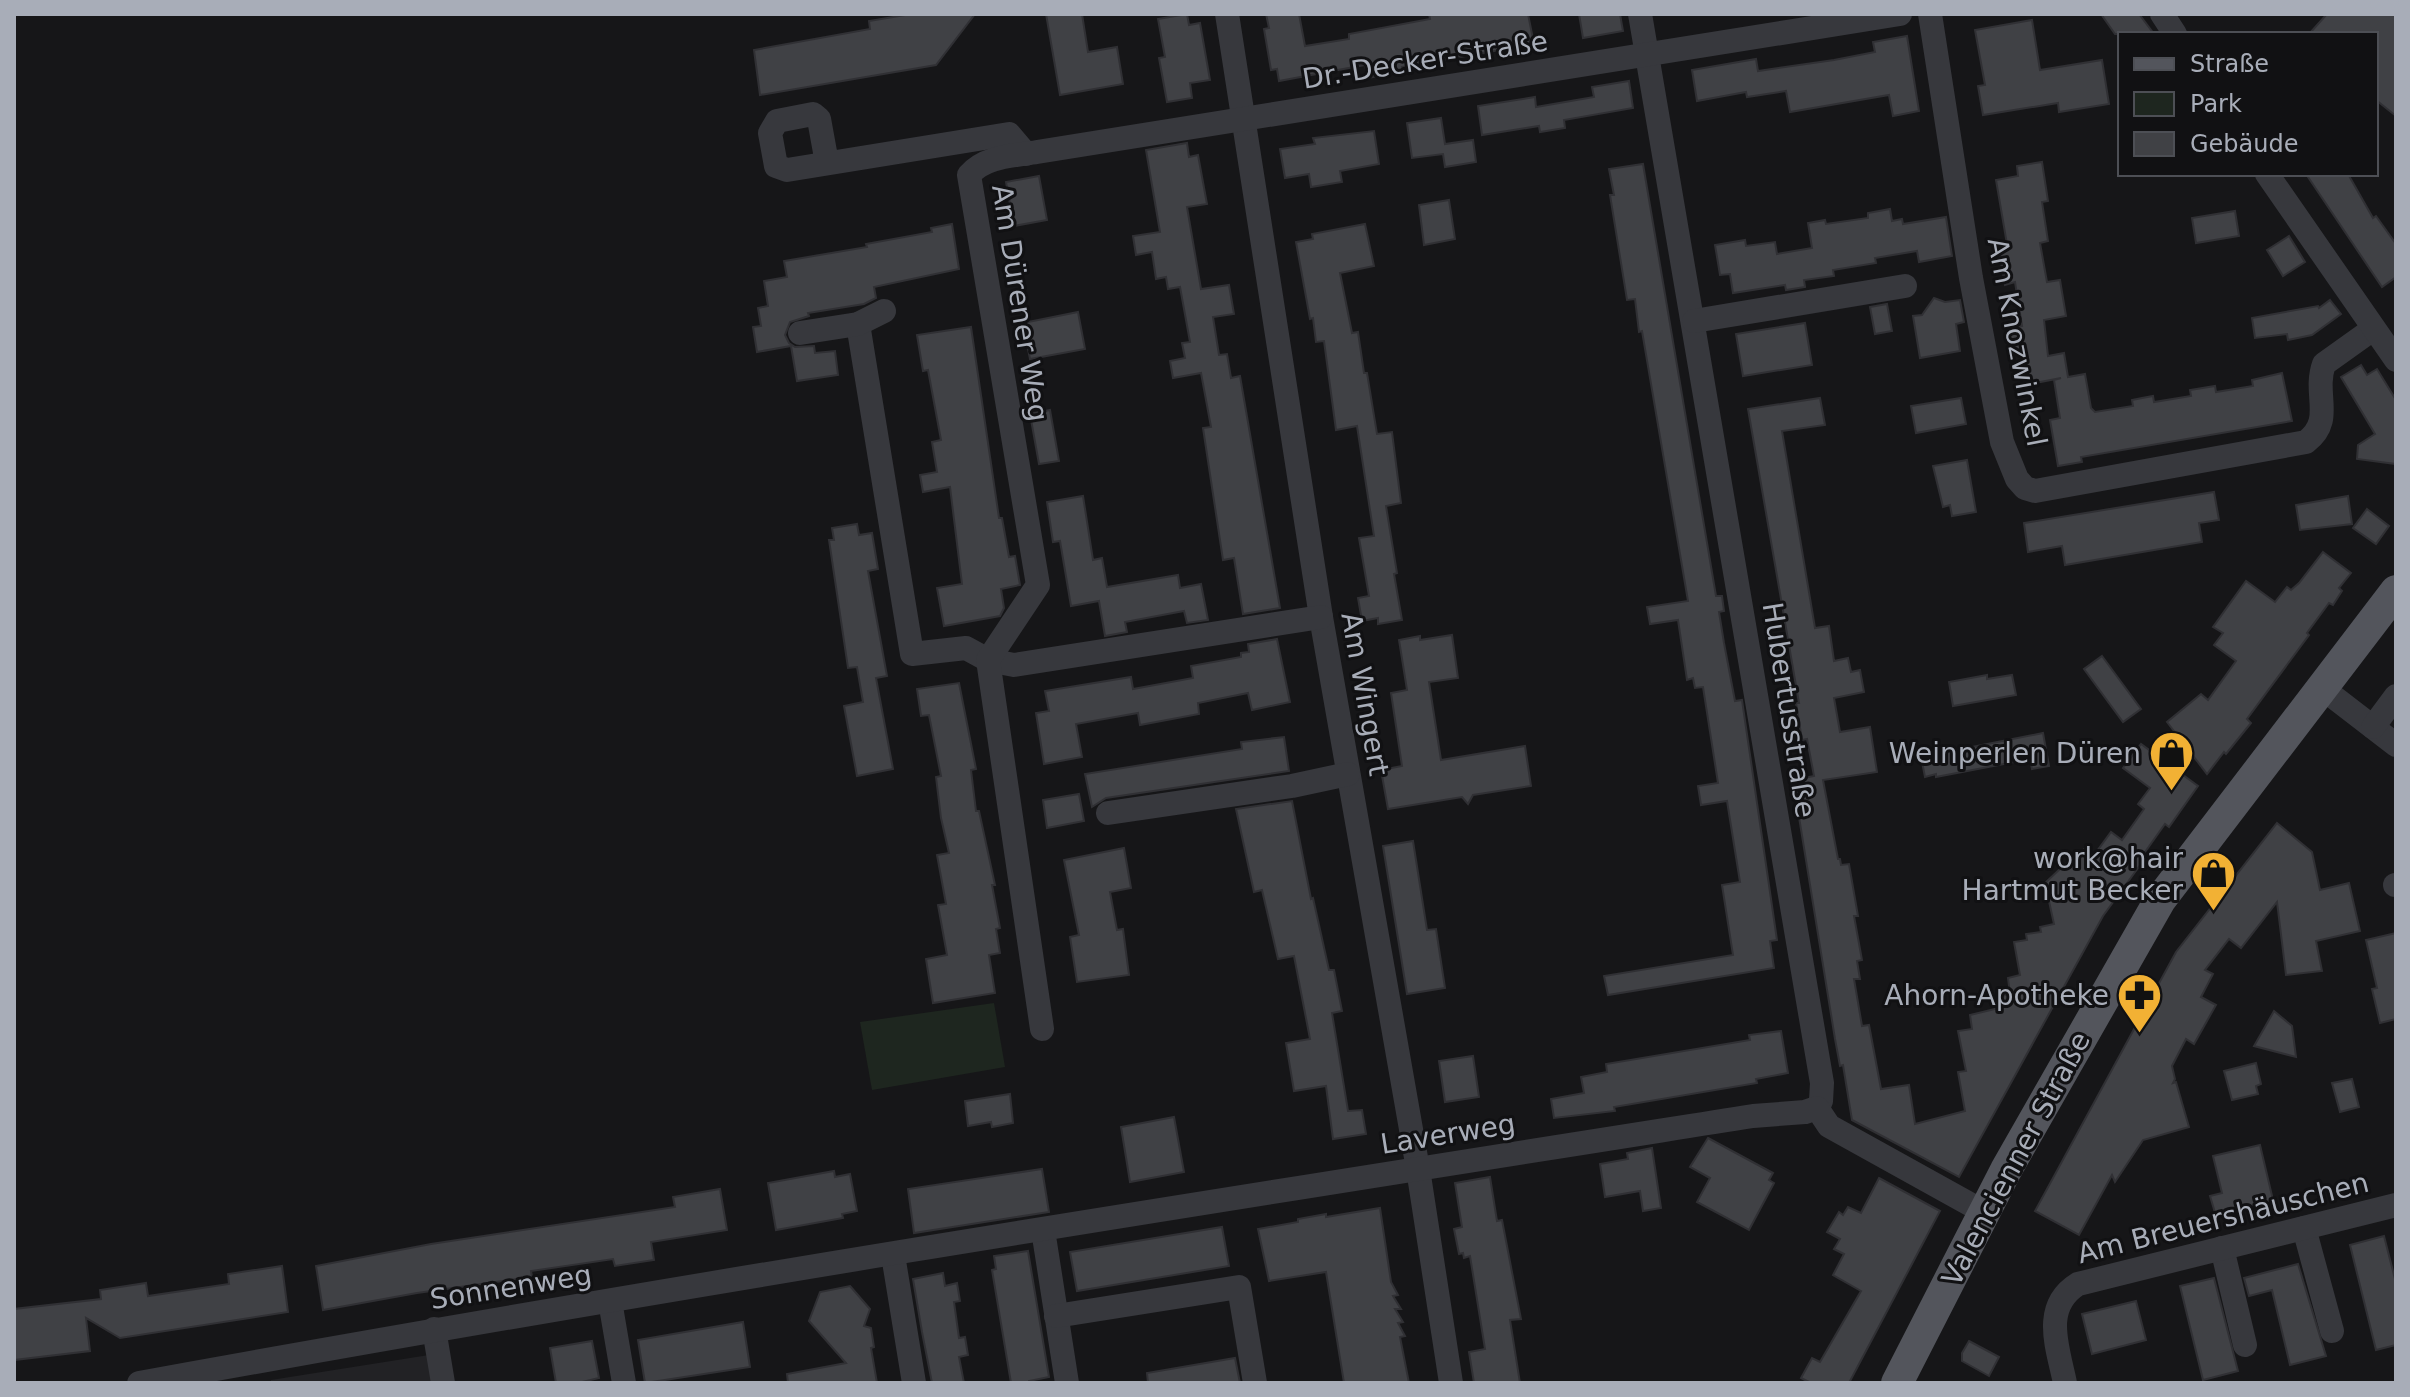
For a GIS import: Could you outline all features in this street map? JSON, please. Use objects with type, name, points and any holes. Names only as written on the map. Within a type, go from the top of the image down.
[{"type":"main road","name":"Valencienner Straße","points":[[1897,1383],[1984,1212],[2160,900],[2396,591]]},
{"type":"street","name":"Am Wingert","points":[[1227,14],[1321,617],[1418,1169],[1451,1383]]},
{"type":"street","name":"Hubertusstraße","points":[[1640,14],[1822,1083],[1821,1101],[1817,1108]]},
{"type":"street","name":"Dr.-Decker-Straße","points":[[1244,119],[1900,14]]},
{"type":"street","name":"Am Knozwinkel","points":[[1930,14],[1971,278],[2002,442],[2017,479],[2025,488],[2035,491],[2306,442],[2320,428],[2320,386],[2324,364],[2373,329]]},
{"type":"street","points":[[2162,14],[2174,32]]},
{"type":"street","name":"Am Dürener Weg","points":[[988,660],[1038,585],[969,175],[978,165],[1026,154],[1244,119]]},
{"type":"street","points":[[827,163],[1009,134],[1026,154]]},
{"type":"street","points":[[2268,176],[2396,360]]},
{"type":"street","points":[[1694,321],[1905,286]]},
{"type":"street","points":[[800,333],[858,324],[884,311]]},
{"type":"street","points":[[858,324],[912,654],[966,648],[988,660],[1014,665],[1321,617]]},
{"type":"street","points":[[988,660],[1042,1029]]},
{"type":"street","points":[[2322,688],[2396,745]]},
{"type":"street","points":[[2373,727],[2396,696]]},
{"type":"street","points":[[1108,813],[1292,786],[1348,774]]},
{"type":"street","points":[[1817,1108],[1829,1126],[1984,1212]]},
{"type":"street","name":"Laverweg","points":[[893,1255],[1418,1169],[1817,1108]]},
{"type":"street","name":"Am Breuershäuschen","points":[[2065,1383],[2053,1323],[2067,1291],[2078,1284],[2304,1228],[2395,1209]]},
{"type":"street","points":[[2304,1228],[2332,1331]]},
{"type":"street","points":[[1043,1230],[1067,1383]]},
{"type":"street","points":[[2222,1248],[2245,1345]]},
{"type":"street","points":[[893,1255],[914,1383]]},
{"type":"street","name":"Sonnenweg","points":[[139,1383],[434,1329],[893,1255]]},
{"type":"street","points":[[1056,1316],[1239,1287],[1255,1383]]},
{"type":"street","points":[[610,1301],[624,1383]]},
{"type":"street","points":[[434,1329],[443,1383]]},
{"type":"shaded area","points":[[429,1355],[434,1383],[271,1383],[271,1380]]},
{"type":"green space","points":[[994,1003],[1005,1067],[872,1090],[860,1022]]},
{"type":"building","points":[[911,14],[975,14],[936,65],[760,95],[754,50],[870,29],[869,21]]},
{"type":"building","points":[[1046,14],[1082,14],[1088,52],[1117,47],[1123,84],[1060,95]]},
{"type":"building","points":[[1187,14],[1189,25],[1200,23],[1210,80],[1190,83],[1192,98],[1167,102],[1159,58],[1165,57],[1158,19]]},
{"type":"building","points":[[1266,14],[1299,14],[1305,46],[1349,39],[1349,34],[1430,19],[1429,14],[1528,14],[1534,44],[1402,67],[1403,71],[1368,78],[1365,65],[1279,81],[1277,69],[1271,70],[1264,29],[1269,28]]},
{"type":"building","points":[[1579,14],[1620,14],[1623,31],[1583,38]]},
{"type":"building","points":[[2101,14],[2139,14],[2152,32],[2118,32],[2115,34]]},
{"type":"building","points":[[2327,14],[2396,14],[2396,116],[2378,102],[2378,32],[2311,32]]},
{"type":"building","points":[[2032,20],[2040,70],[2102,60],[2109,104],[2059,112],[2058,103],[1983,115],[1978,86],[1985,85],[1975,30]]},
{"type":"building","points":[[1907,36],[1919,111],[1893,116],[1889,95],[1790,112],[1786,91],[1747,97],[1746,92],[1697,101],[1692,70],[1756,59],[1758,71],[1834,60],[1875,52],[1873,42]]},
{"type":"building","points":[[1629,81],[1633,108],[1564,120],[1565,128],[1540,132],[1539,126],[1482,135],[1478,106],[1535,97],[1536,107],[1594,97],[1592,87]]},
{"type":"building","points":[[1441,118],[1445,144],[1473,140],[1476,162],[1445,167],[1443,154],[1412,158],[1407,123]]},
{"type":"building","points":[[1374,131],[1379,164],[1340,171],[1342,182],[1311,187],[1309,174],[1285,178],[1280,149],[1315,144],[1313,138]]},
{"type":"building","points":[[1187,143],[1189,157],[1198,155],[1207,204],[1187,207],[1201,289],[1229,285],[1234,314],[1213,317],[1219,355],[1227,354],[1231,378],[1240,376],[1280,608],[1243,614],[1234,558],[1223,560],[1203,428],[1211,427],[1201,373],[1173,378],[1170,361],[1185,358],[1182,343],[1190,342],[1180,287],[1168,289],[1166,277],[1156,279],[1152,252],[1136,255],[1133,236],[1160,232],[1146,150]]},
{"type":"building","points":[[2042,162],[2048,201],[2042,202],[2048,241],[2040,243],[2047,282],[2060,280],[2066,316],[2044,320],[2048,356],[2064,353],[2068,377],[2085,374],[2091,408],[2095,412],[2133,406],[2132,400],[2153,396],[2154,402],[2191,396],[2190,390],[2215,386],[2216,392],[2253,386],[2252,380],[2282,373],[2292,421],[2081,457],[2082,462],[2058,466],[2050,420],[2060,418],[2054,380],[2061,378],[2025,385],[2020,353],[2011,354],[2008,329],[2022,326],[2015,282],[2005,285],[1999,251],[2008,250],[1996,180],[2018,176],[2017,166]]},
{"type":"building","points":[[1643,164],[1716,596],[1722,596],[1724,611],[1719,612],[1724,643],[1735,701],[1742,700],[1777,940],[1770,941],[1774,968],[1608,995],[1604,976],[1733,955],[1722,885],[1740,882],[1727,801],[1701,805],[1698,786],[1718,783],[1703,687],[1695,688],[1693,678],[1687,680],[1678,620],[1650,624],[1647,607],[1688,601],[1642,331],[1639,332],[1635,299],[1627,300],[1610,195],[1614,195],[1609,169]]},
{"type":"building","points":[[1039,176],[1047,220],[1014,226],[1006,182]]},
{"type":"building","points":[[2307,176],[2349,176],[2373,218],[2376,216],[2396,244],[2396,277],[2382,287]]},
{"type":"building","points":[[1449,200],[1455,239],[1424,245],[1419,205]]},
{"type":"building","points":[[1890,209],[1892,221],[1902,219],[1903,224],[1946,217],[1952,256],[1919,262],[1917,251],[1875,258],[1876,263],[1833,270],[1834,276],[1804,280],[1805,287],[1786,290],[1785,285],[1733,293],[1730,274],[1720,275],[1715,245],[1745,240],[1746,246],[1775,242],[1777,254],[1812,248],[1808,223],[1825,220],[1826,224],[1868,218],[1868,213]]},
{"type":"building","points":[[2235,211],[2239,236],[2196,243],[2192,218]]},
{"type":"building","points":[[952,224],[959,269],[874,287],[876,298],[864,304],[808,313],[809,316],[790,322],[785,335],[789,343],[795,347],[814,346],[815,353],[835,351],[838,375],[797,381],[791,346],[757,352],[753,327],[761,326],[758,308],[768,306],[764,281],[787,277],[784,261],[867,247],[866,244],[932,232],[931,228]]},
{"type":"building","points":[[1365,224],[1374,266],[1340,273],[1352,333],[1358,332],[1377,434],[1392,432],[1401,503],[1386,506],[1402,620],[1378,624],[1378,618],[1362,621],[1358,598],[1369,596],[1359,538],[1374,536],[1357,426],[1336,430],[1324,341],[1316,342],[1296,242],[1313,239],[1312,234]]},
{"type":"building","points":[[2289,236],[2305,262],[2283,276],[2267,250]]},
{"type":"building","points":[[1934,298],[1945,302],[1960,300],[1964,322],[1956,324],[1960,351],[1920,358],[1913,316],[1922,315]]},
{"type":"building","points":[[2330,300],[2341,314],[2312,335],[2288,340],[2287,334],[2255,338],[2252,318],[2319,308]]},
{"type":"building","points":[[1887,304],[1892,331],[1875,334],[1870,307]]},
{"type":"building","points":[[1078,312],[1085,349],[1030,359],[1023,323]]},
{"type":"building","points":[[1805,323],[1812,365],[1743,376],[1736,334]]},
{"type":"building","points":[[971,327],[999,518],[1002,518],[1009,557],[1015,556],[1020,585],[1001,589],[1004,608],[1000,616],[944,626],[937,588],[962,584],[950,487],[923,492],[920,475],[937,472],[932,442],[941,440],[928,370],[923,371],[917,335]]},
{"type":"building","points":[[2361,365],[2367,375],[2377,369],[2396,400],[2396,464],[2357,459],[2358,445],[2375,434],[2341,377]]},
{"type":"building","points":[[1820,398],[1825,425],[1782,431],[1815,628],[1829,626],[1834,661],[1848,658],[1851,672],[1860,670],[1864,692],[1834,698],[1840,732],[1870,727],[1877,772],[1823,780],[1838,859],[1841,865],[1849,864],[1858,916],[1854,916],[1862,960],[1857,961],[1860,979],[1854,979],[1862,1026],[1869,1025],[1881,1089],[1909,1085],[1915,1124],[1965,1111],[1958,1072],[1966,1071],[1958,1031],[1972,1029],[1970,1015],[1995,1009],[1997,997],[2010,994],[2008,978],[2020,975],[2014,942],[2027,940],[2026,934],[2041,932],[2040,927],[2054,924],[2045,883],[2077,853],[2080,856],[2085,848],[2094,855],[2111,832],[2122,840],[2144,809],[2138,804],[2150,788],[2123,768],[2141,744],[2198,786],[2169,827],[2165,824],[2143,855],[2146,857],[2103,916],[1959,1177],[1852,1120],[1843,1065],[1840,1066],[1835,1039],[1793,780],[1814,776],[1807,739],[1802,740],[1796,703],[1799,703],[1748,409]]},
{"type":"building","points":[[1961,398],[1966,424],[1916,433],[1911,406]]},
{"type":"building","points":[[1050,410],[1059,461],[1039,464],[1030,414]]},
{"type":"building","points":[[1967,460],[1976,512],[1952,516],[1950,505],[1943,507],[1933,466]]},
{"type":"building","points":[[2214,492],[2219,520],[2199,523],[2202,542],[2065,565],[2062,546],[2028,552],[2024,523]]},
{"type":"building","points":[[1083,496],[1093,560],[1102,558],[1107,587],[1178,575],[1180,588],[1201,584],[1208,620],[1187,623],[1184,611],[1125,622],[1127,632],[1105,636],[1099,601],[1071,606],[1060,541],[1053,542],[1047,502]]},
{"type":"building","points":[[2348,496],[2352,524],[2300,530],[2296,505]]},
{"type":"building","points":[[2367,509],[2389,526],[2376,544],[2353,528]]},
{"type":"building","points":[[857,524],[859,535],[872,533],[878,569],[868,571],[887,676],[876,678],[893,769],[857,776],[844,706],[863,702],[857,667],[848,668],[829,540],[834,540],[832,528]]},
{"type":"building","points":[[2323,552],[2351,573],[2339,588],[2342,591],[2333,605],[2329,603],[2247,719],[2251,723],[2207,774],[2167,722],[2201,694],[2208,700],[2236,661],[2214,645],[2223,633],[2213,627],[2246,581],[2275,602],[2287,587],[2291,590],[2299,583]]},
{"type":"building","points":[[1452,635],[1458,678],[1429,682],[1441,760],[1525,746],[1531,786],[1473,795],[1468,804],[1462,797],[1388,809],[1381,770],[1402,766],[1391,693],[1407,690],[1399,640]]},
{"type":"building","points":[[1277,639],[1290,702],[1252,710],[1248,693],[1198,703],[1199,714],[1140,725],[1138,713],[1076,724],[1082,757],[1044,764],[1036,713],[1049,711],[1045,691],[1131,677],[1133,689],[1193,678],[1191,666],[1241,657],[1241,653],[1249,652],[1248,644]]},
{"type":"building","points":[[2102,656],[2141,709],[2123,722],[2084,669]]},
{"type":"building","points":[[1987,675],[1987,679],[2012,675],[2016,695],[1953,706],[1949,682]]},
{"type":"building","points":[[959,683],[976,769],[971,770],[976,811],[979,811],[995,885],[992,885],[1000,928],[996,929],[1000,953],[989,955],[995,993],[933,1003],[926,959],[947,955],[938,905],[946,904],[937,855],[949,853],[936,777],[941,776],[929,715],[921,716],[917,689]]},
{"type":"building","points":[[2043,733],[2049,766],[2032,769],[2030,759],[1925,777],[1921,757]]},
{"type":"building","points":[[1284,737],[1289,771],[1106,798],[1092,807],[1085,774],[1242,749],[1241,742]]},
{"type":"building","points":[[1079,794],[1084,821],[1047,828],[1043,800]]},
{"type":"building","points":[[1292,801],[1311,899],[1329,970],[1334,970],[1342,1011],[1332,1013],[1348,1111],[1362,1110],[1366,1134],[1333,1139],[1326,1086],[1294,1091],[1286,1043],[1310,1039],[1294,956],[1278,959],[1262,890],[1254,892],[1236,809]]},
{"type":"building","points":[[2277,823],[2312,852],[2320,890],[2349,883],[2360,931],[2316,941],[2322,971],[2286,975],[2277,902],[2241,948],[2229,939],[2205,970],[2213,974],[2201,997],[2216,1005],[2194,1044],[2186,1039],[2172,1066],[2173,1083],[2176,1082],[2189,1127],[2143,1140],[2115,1182],[2112,1175],[2079,1235],[2035,1211],[2176,952]]},
{"type":"building","points":[[1413,841],[1427,930],[1436,929],[1445,988],[1407,994],[1383,846]]},
{"type":"building","points":[[1124,848],[1131,888],[1110,892],[1117,930],[1123,929],[1129,975],[1077,982],[1070,937],[1079,935],[1064,860]]},
{"type":"building","points":[[2396,933],[2396,1019],[2380,1023],[2372,989],[2377,988],[2366,940]]},
{"type":"building","points":[[2274,1011],[2292,1026],[2296,1057],[2254,1046]]},
{"type":"building","points":[[1781,1031],[1788,1073],[1756,1079],[1757,1083],[1614,1107],[1615,1111],[1554,1118],[1551,1099],[1584,1093],[1581,1077],[1607,1072],[1606,1064],[1750,1040],[1749,1035]]},
{"type":"building","points":[[1473,1056],[1479,1097],[1445,1102],[1439,1061]]},
{"type":"building","points":[[2256,1063],[2261,1084],[2256,1086],[2258,1094],[2232,1100],[2224,1071]]},
{"type":"building","points":[[2352,1079],[2359,1107],[2340,1112],[2332,1083]]},
{"type":"building","points":[[1010,1094],[1013,1123],[992,1127],[991,1122],[968,1126],[965,1101]]},
{"type":"building","points":[[1174,1117],[1184,1172],[1130,1182],[1121,1127]]},
{"type":"building","points":[[1708,1138],[1773,1173],[1769,1180],[1774,1183],[1749,1230],[1697,1202],[1710,1178],[1690,1167]]},
{"type":"building","points":[[2260,1145],[2273,1200],[2216,1216],[2210,1196],[2222,1193],[2213,1156]]},
{"type":"building","points":[[1652,1148],[1661,1208],[1643,1211],[1640,1191],[1605,1197],[1600,1164],[1628,1159],[1627,1153]]},
{"type":"building","points":[[1042,1169],[1049,1212],[914,1233],[908,1189]]},
{"type":"building","points":[[834,1171],[835,1177],[850,1174],[857,1211],[842,1214],[843,1218],[776,1230],[768,1183]]},
{"type":"building","points":[[1490,1177],[1497,1221],[1502,1220],[1521,1319],[1510,1320],[1520,1383],[1474,1383],[1469,1352],[1485,1349],[1470,1256],[1464,1258],[1463,1253],[1459,1254],[1454,1229],[1462,1227],[1455,1183]]},
{"type":"building","points":[[1879,1178],[1940,1211],[1849,1383],[1811,1383],[1801,1378],[1812,1358],[1820,1362],[1861,1291],[1833,1275],[1844,1254],[1834,1249],[1840,1239],[1827,1232],[1839,1212],[1843,1215],[1848,1207],[1861,1213]]},
{"type":"building","points":[[720,1189],[727,1230],[651,1242],[654,1260],[615,1266],[613,1259],[531,1271],[532,1277],[323,1310],[316,1266],[431,1244],[675,1207],[673,1197]]},
{"type":"building","points":[[1380,1208],[1391,1282],[1398,1295],[1393,1296],[1401,1309],[1395,1309],[1403,1322],[1398,1323],[1405,1336],[1400,1337],[1409,1383],[1344,1383],[1326,1272],[1269,1281],[1258,1229],[1326,1214],[1326,1217]]},
{"type":"building","points":[[1222,1227],[1229,1266],[1077,1291],[1070,1252]]},
{"type":"building","points":[[2384,1236],[2396,1283],[2396,1345],[2376,1350],[2350,1245]]},
{"type":"building","points":[[1028,1251],[1049,1377],[1029,1383],[1011,1383],[992,1270],[996,1269],[994,1256]]},
{"type":"building","points":[[2298,1264],[2326,1356],[2290,1365],[2272,1290],[2249,1296],[2244,1278]]},
{"type":"building","points":[[282,1266],[288,1312],[120,1338],[86,1318],[90,1351],[14,1360],[14,1309],[101,1299],[100,1290],[146,1283],[148,1296],[229,1284],[228,1274]]},
{"type":"building","points":[[943,1273],[945,1286],[957,1283],[960,1301],[954,1302],[959,1338],[965,1337],[968,1355],[959,1357],[964,1383],[932,1383],[922,1332],[913,1279]]},
{"type":"building","points":[[2214,1278],[2238,1371],[2203,1380],[2180,1286]]},
{"type":"building","points":[[850,1286],[870,1309],[864,1326],[871,1328],[877,1383],[788,1383],[787,1374],[846,1363],[809,1321],[820,1292]]},
{"type":"building","points":[[2136,1301],[2146,1340],[2092,1354],[2082,1314]]},
{"type":"building","points":[[743,1322],[750,1367],[645,1383],[638,1340]]},
{"type":"building","points":[[592,1341],[599,1378],[578,1383],[556,1383],[550,1348]]},
{"type":"building","points":[[1969,1341],[1999,1357],[1989,1376],[1962,1361],[1962,1353]]},
{"type":"building","points":[[1235,1358],[1240,1383],[1148,1383],[1147,1373]]},
{"type":"place","name":"Weinperlen Düren","points":[[2172,792]]},
{"type":"place","name":"work@hair Hartmut Becker","points":[[2214,913]]},
{"type":"place","name":"Ahorn-Apotheke","points":[[2140,1034]]}]
